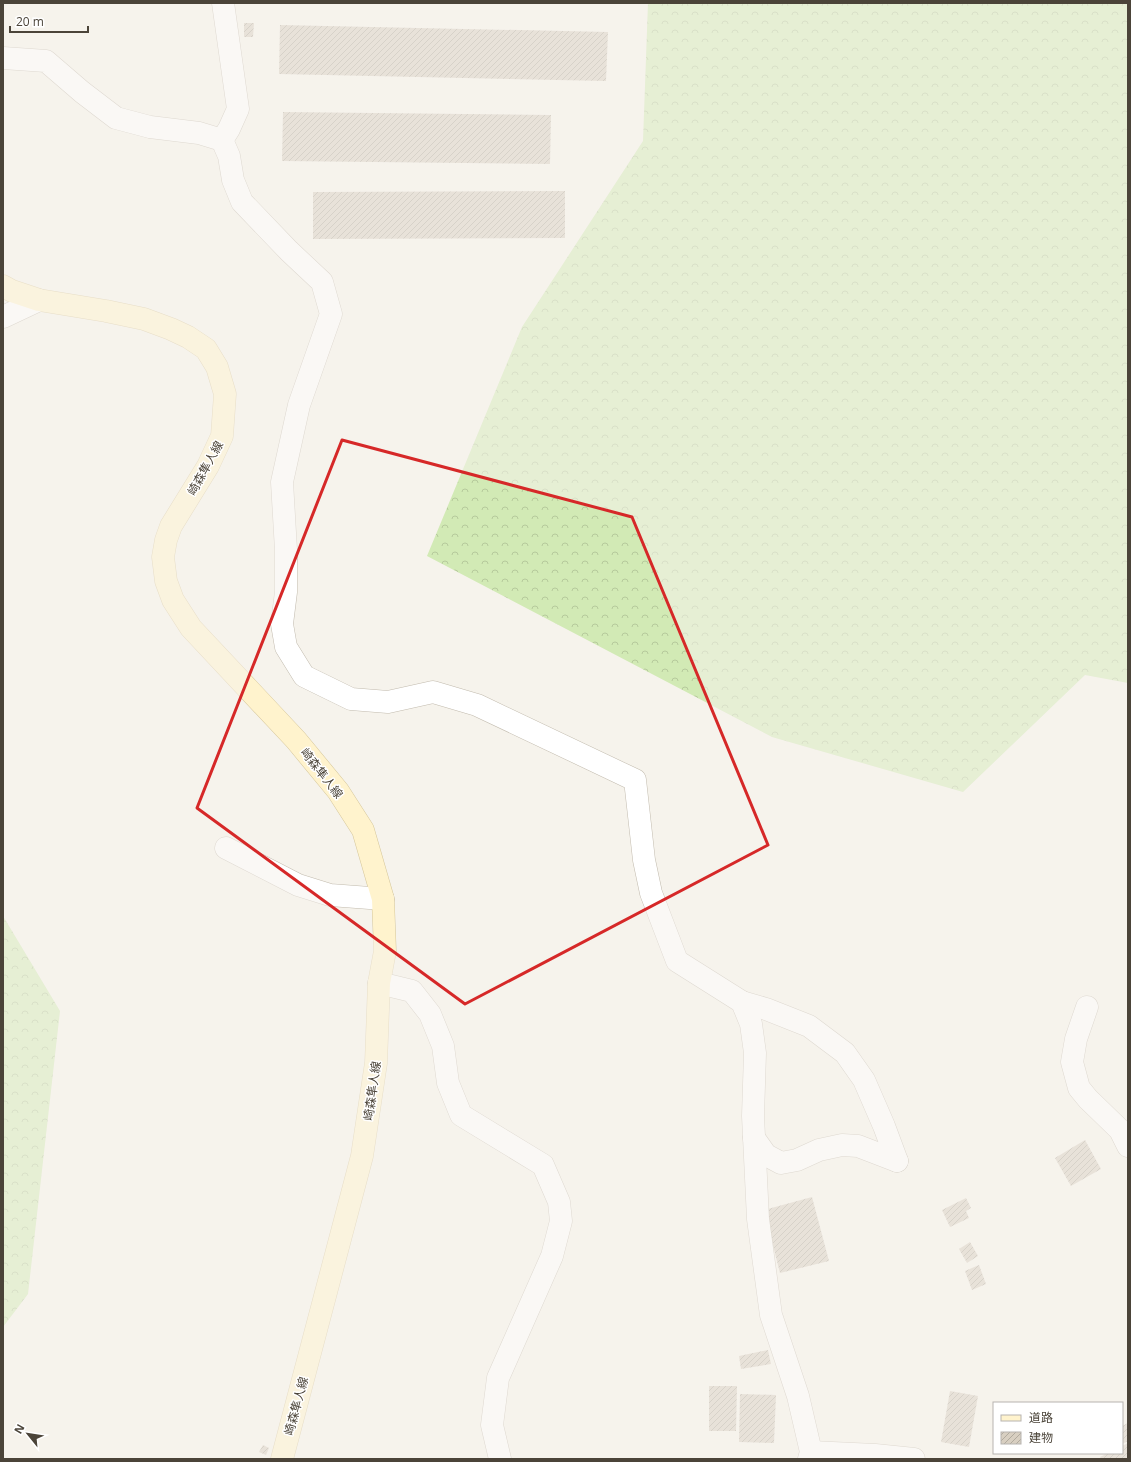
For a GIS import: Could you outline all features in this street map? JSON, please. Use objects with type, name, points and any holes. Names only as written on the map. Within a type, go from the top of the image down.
[{"type":"main road","name":"崎森隼人線","points":[[3,286],[12,291],[39,300],[144,319],[188,337],[206,349],[217,367],[225,394],[222,436],[208,466],[171,526],[166,540],[163,557],[166,581],[173,600],[191,628],[296,740],[338,791],[363,830],[383,899],[385,951],[379,983],[376,1063],[362,1156],[282,1459]]},
{"type":"street","points":[[222,140],[238,109],[223,3]]},
{"type":"street","points":[[3,58],[46,61],[82,92],[116,118],[150,127],[199,133],[222,140],[229,156],[234,180],[242,202],[289,251],[322,282],[331,314],[299,405],[282,482],[286,550],[286,592],[282,624],[286,647],[304,676],[351,699],[388,702],[433,692],[477,705],[635,780],[644,860],[651,893],[678,962],[742,1002],[766,1009],[809,1026],[845,1053],[864,1080],[897,1161],[858,1146],[842,1145],[819,1150],[797,1160],[781,1163],[766,1154],[754,1138]]},
{"type":"street","points":[[3,317],[39,300]]},
{"type":"street","points":[[226,848],[298,885],[330,895],[383,899]]},
{"type":"street","points":[[379,983],[412,991],[430,1014],[443,1046],[448,1083],[461,1115],[543,1165],[559,1202],[561,1222],[552,1256],[498,1378],[492,1425],[500,1459]]},
{"type":"street","points":[[742,1002],[751,1024],[755,1053],[753,1116],[758,1219],[771,1314],[798,1396],[810,1456],[875,1455],[914,1459]]},
{"type":"street","points":[[1087,1007],[1076,1039],[1072,1062],[1079,1088],[1088,1099],[1120,1130],[1128,1146]]},
{"type":"highlighted area","points":[[342,440],[632,517],[768,845],[465,1004],[197,808]]},
{"type":"green space","points":[[648,3],[1128,3],[1128,683],[1085,675],[963,792],[772,737],[427,556],[522,327],[643,141]]},
{"type":"green space","points":[[3,916],[60,1011],[28,1294],[3,1327]]},
{"type":"building","points":[[244,23],[254,23],[253,37],[244,37]]},
{"type":"building","points":[[280,25],[608,32],[606,81],[279,74]]},
{"type":"building","points":[[283,112],[551,115],[550,164],[282,161]]},
{"type":"building","points":[[565,191],[565,238],[313,239],[313,192]]},
{"type":"building","points":[[1085,1140],[1101,1169],[1071,1186],[1055,1158]]},
{"type":"building","points":[[812,1197],[829,1261],[780,1273],[764,1210]]},
{"type":"building","points":[[966,1198],[971,1208],[966,1211],[969,1218],[950,1227],[942,1210]]},
{"type":"building","points":[[970,1242],[978,1256],[967,1263],[959,1249]]},
{"type":"building","points":[[979,1265],[986,1284],[972,1290],[965,1271]]},
{"type":"building","points":[[768,1350],[771,1364],[741,1369],[739,1356]]},
{"type":"building","points":[[709,1386],[737,1386],[736,1431],[709,1431]]},
{"type":"building","points":[[950,1391],[978,1396],[969,1447],[941,1442]]},
{"type":"building","points":[[740,1394],[776,1395],[774,1443],[739,1442]]},
{"type":"building","points":[[1128,1423],[1128,1441],[1123,1444],[1123,1426]]},
{"type":"building","points":[[1128,1443],[1128,1459],[1101,1459],[1100,1457],[1106,1454],[1123,1454],[1123,1446]]},
{"type":"building","points":[[263,1445],[269,1448],[266,1455],[259,1452]]}]
